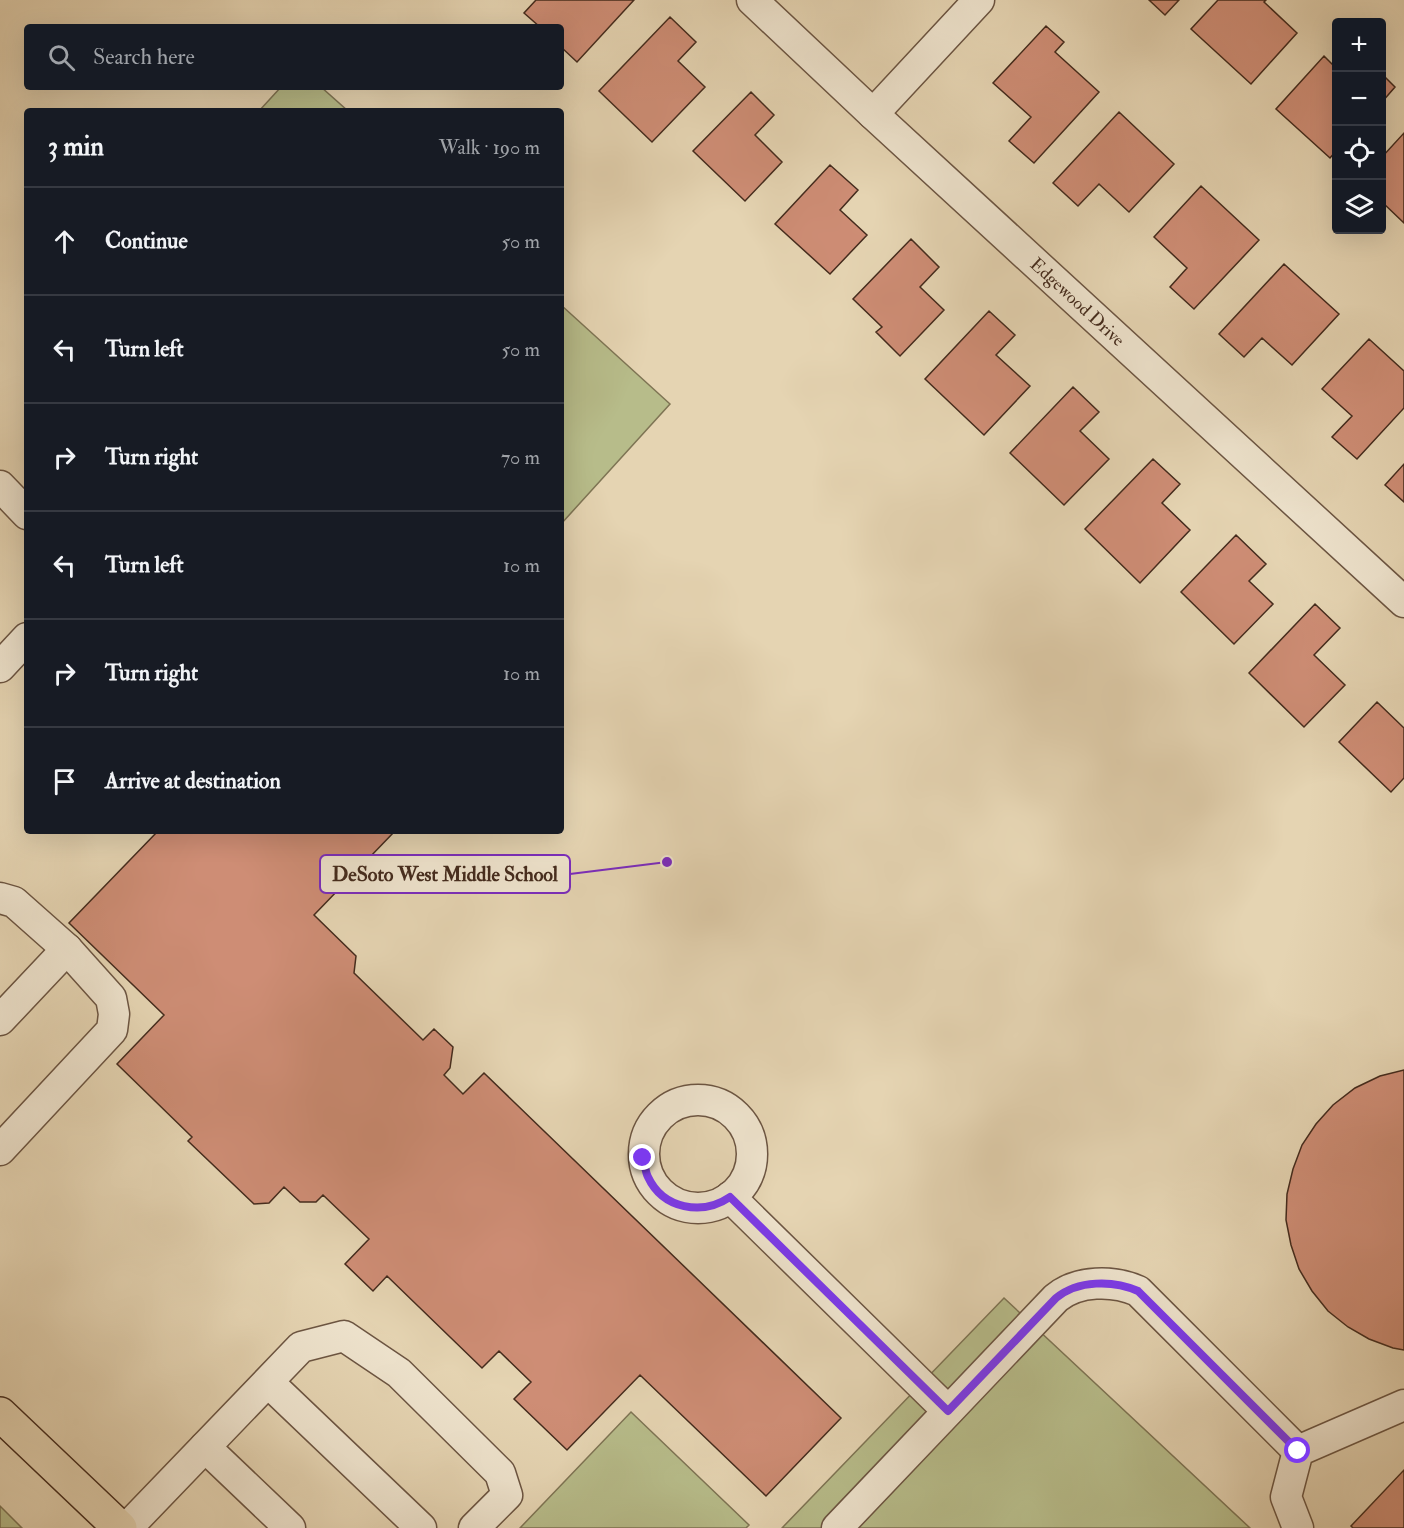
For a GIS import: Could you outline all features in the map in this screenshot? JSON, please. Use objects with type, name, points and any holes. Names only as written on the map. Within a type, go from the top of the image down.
[{"type":"main road","points":[[0,1414],[120,1528]]},
{"type":"street","name":"Edgewood Drive","points":[[752,0],[1404,602]]},
{"type":"street","points":[[873,114],[979,0]]},
{"type":"street","points":[[0,486],[24,511]]},
{"type":"street","points":[[0,667],[24,641]]},
{"type":"street","points":[[0,898],[14,902],[67,949],[111,998],[114,1014],[111,1030],[0,1150]]},
{"type":"street","points":[[0,1020],[67,949]]},
{"type":"street","points":[[730,1197],[948,1411]]},
{"type":"street","points":[[837,1528],[1056,1298],[1064,1291],[1082,1285],[1122,1284],[1138,1291],[1298,1451]]},
{"type":"street","points":[[127,1528],[302,1347],[344,1336],[399,1373],[500,1473],[507,1495],[474,1528]]},
{"type":"street","points":[[268,1382],[421,1528]]},
{"type":"street","points":[[1298,1451],[1404,1405]]},
{"type":"street","points":[[205,1447],[290,1528]]},
{"type":"street","points":[[1298,1451],[1286,1497],[1298,1528]]},
{"type":"green space","points":[[278,90],[324,90],[345,108],[262,108]]},
{"type":"green space","points":[[564,308],[670,404],[564,521]]},
{"type":"green space","points":[[1004,1298],[1250,1528],[782,1528]]},
{"type":"green space","points":[[631,1412],[749,1525],[746,1528],[520,1528]]},
{"type":"green space","points":[[0,1506],[22,1528],[0,1528]]},
{"type":"building","points":[[536,0],[634,0],[577,62],[564,50],[564,24],[537,24],[524,13]]},
{"type":"building","points":[[1149,0],[1179,0],[1165,15]]},
{"type":"building","points":[[1218,0],[1266,0],[1264,2],[1297,33],[1251,84],[1191,29]]},
{"type":"building","points":[[670,17],[696,42],[678,61],[705,87],[652,142],[599,91]]},
{"type":"building","points":[[1046,26],[1064,42],[1055,52],[1099,92],[1034,163],[1009,141],[1031,117],[993,83]]},
{"type":"building","points":[[1324,56],[1332,64],[1332,156],[1330,158],[1276,109]]},
{"type":"building","points":[[1386,78],[1395,87],[1386,97]]},
{"type":"building","points":[[751,92],[774,115],[755,135],[782,162],[745,201],[693,151]]},
{"type":"building","points":[[1119,112],[1174,164],[1129,212],[1099,184],[1078,206],[1053,183]]},
{"type":"building","points":[[1404,133],[1404,223],[1386,206],[1386,153]]},
{"type":"building","points":[[830,165],[858,190],[840,210],[867,235],[830,274],[775,224]]},
{"type":"building","points":[[1201,186],[1259,240],[1194,309],[1170,287],[1187,268],[1154,237]]},
{"type":"building","points":[[911,239],[939,267],[920,287],[944,310],[900,356],[876,332],[882,327],[853,299]]},
{"type":"building","points":[[1284,264],[1339,314],[1292,365],[1262,338],[1244,357],[1219,334]]},
{"type":"building","points":[[989,311],[1015,335],[996,355],[1030,386],[984,435],[925,379]]},
{"type":"building","points":[[1369,339],[1404,371],[1404,408],[1357,459],[1332,437],[1352,416],[1322,389]]},
{"type":"building","points":[[1073,387],[1099,412],[1080,431],[1109,459],[1064,505],[1010,453]]},
{"type":"building","points":[[1153,459],[1180,484],[1162,503],[1190,530],[1140,583],[1085,529]]},
{"type":"building","points":[[1404,464],[1404,502],[1385,485]]},
{"type":"building","points":[[1236,535],[1266,564],[1249,581],[1273,604],[1234,644],[1181,592]]},
{"type":"building","points":[[1315,604],[1340,628],[1314,655],[1345,685],[1304,727],[1249,673]]},
{"type":"building","points":[[1377,702],[1404,728],[1404,778],[1391,792],[1339,742]]},
{"type":"building","points":[[155,834],[392,834],[314,915],[356,956],[354,973],[423,1040],[434,1029],[453,1047],[450,1068],[444,1075],[463,1094],[484,1073],[841,1418],[766,1496],[640,1375],[567,1450],[514,1399],[531,1382],[499,1351],[482,1368],[387,1276],[373,1291],[345,1264],[369,1239],[323,1195],[316,1202],[300,1202],[284,1187],[269,1203],[254,1204],[188,1141],[192,1137],[117,1064],[164,1015],[69,923]]},
{"type":"building","points":[[1404,1070],[1404,1350],[1369,1339],[1348,1327],[1328,1311],[1312,1291],[1299,1269],[1286,1220],[1287,1194],[1293,1169],[1302,1145],[1316,1124],[1333,1105],[1355,1088],[1380,1076]]},
{"type":"building","points":[[1404,1470],[1404,1528],[1353,1528],[1351,1526]]},
{"type":"place","name":"DeSoto West Middle School","points":[[667,862]]},
{"type":"route","points":[[643,1158],[647,1176],[670,1202],[687,1208],[705,1208],[722,1203],[730,1197],[948,1411],[1064,1291],[1082,1285],[1122,1284],[1138,1291],[1298,1451]]}]
